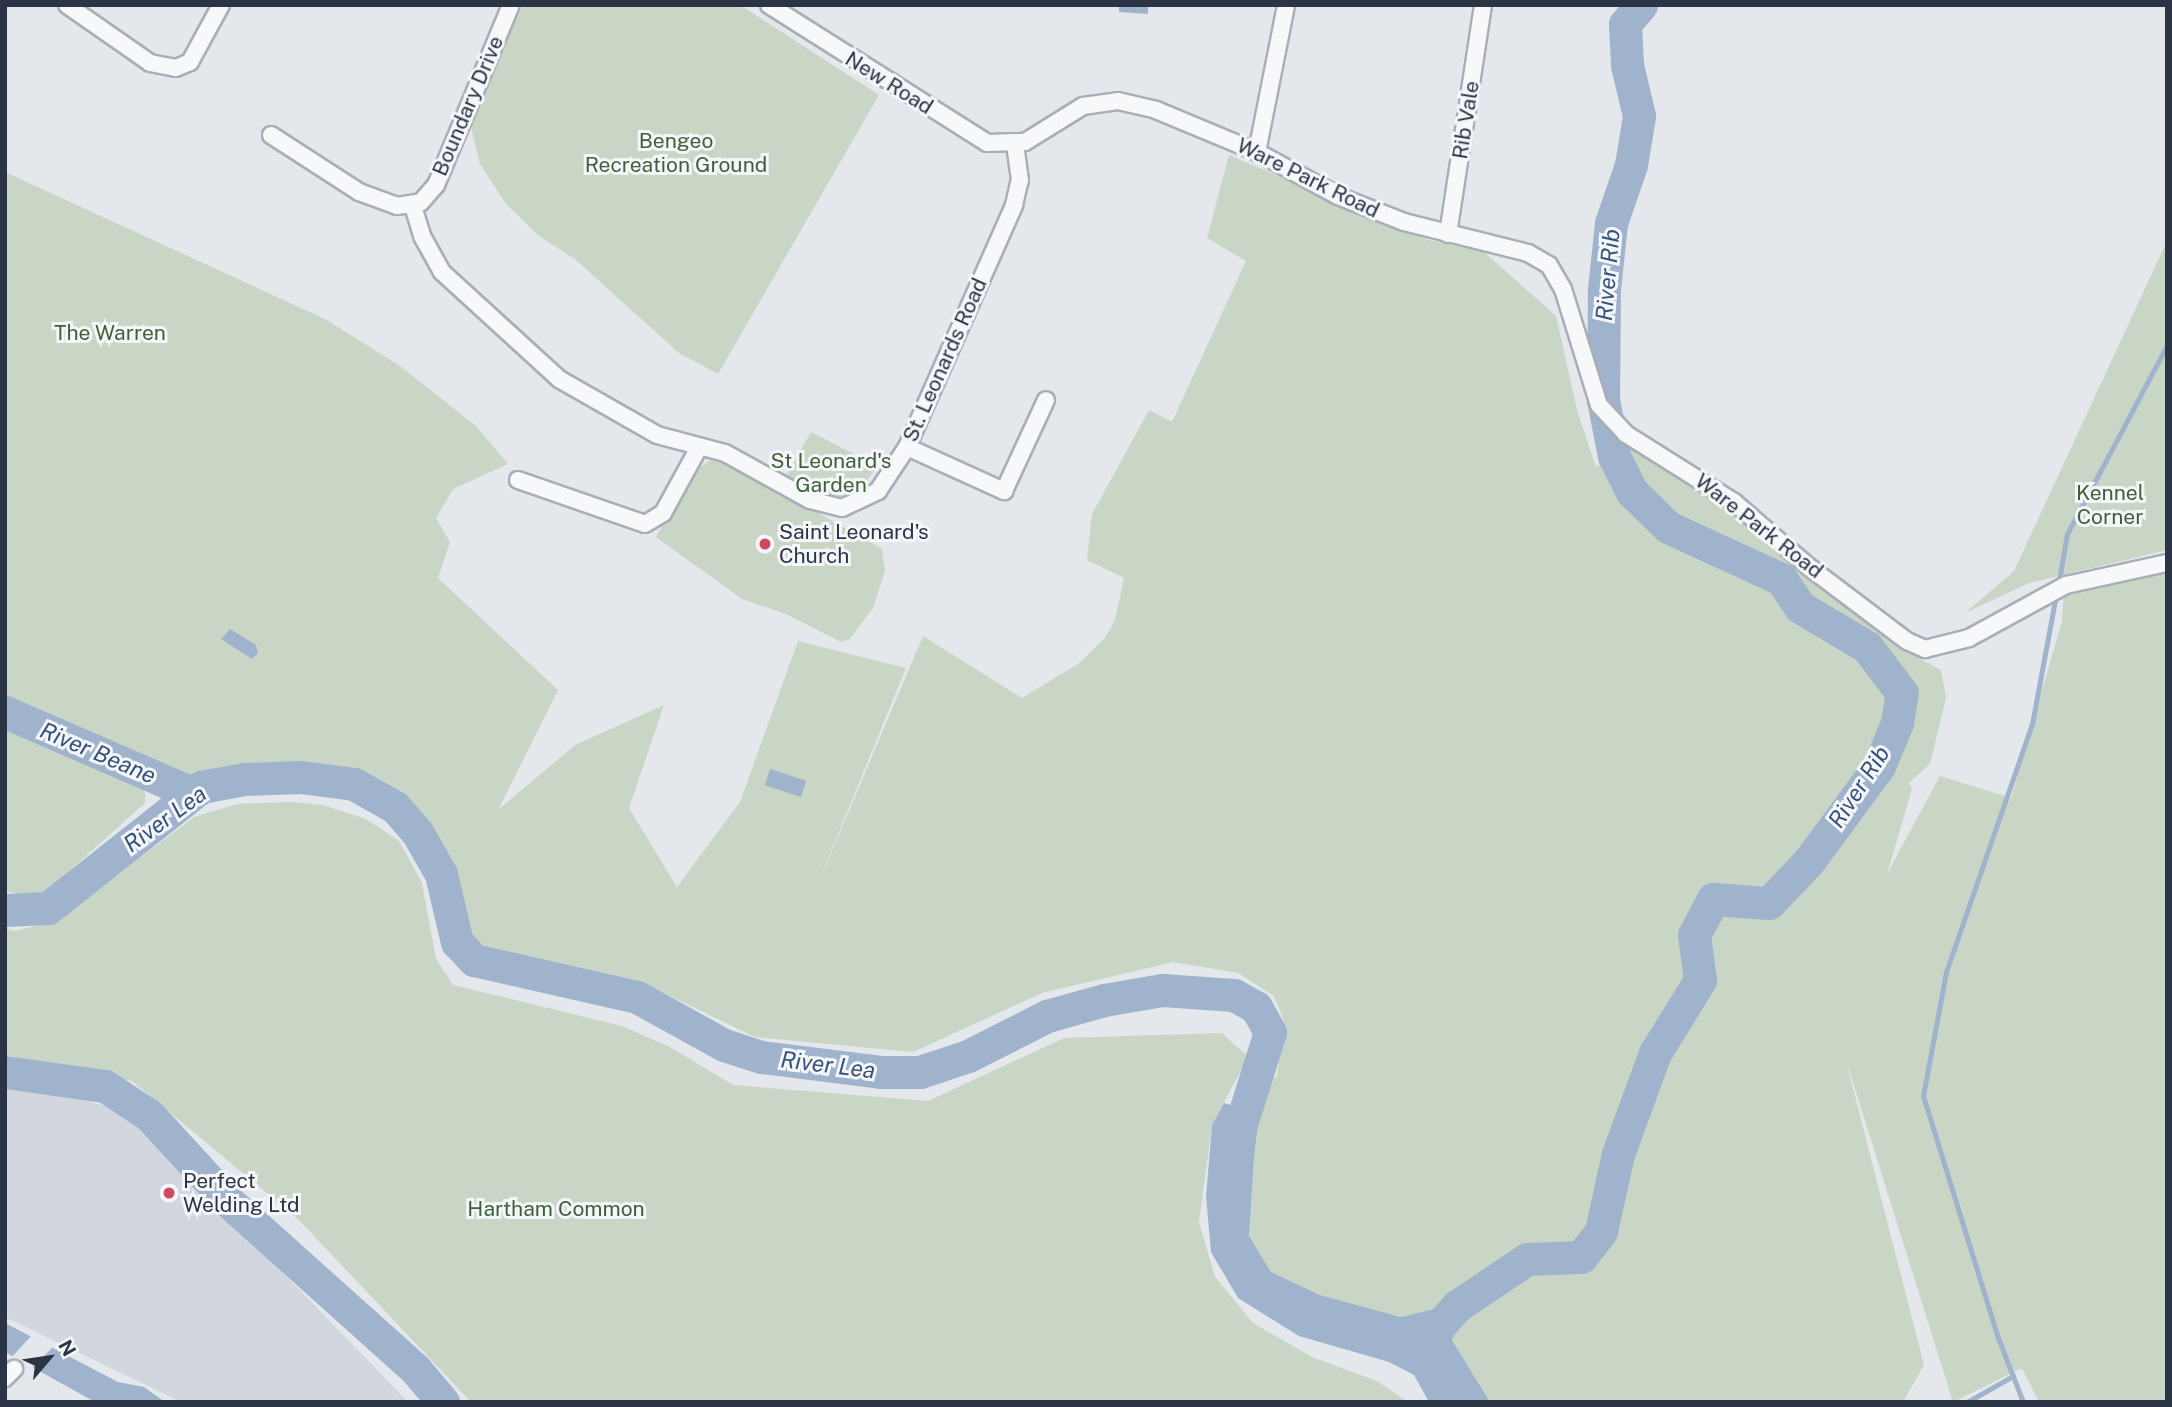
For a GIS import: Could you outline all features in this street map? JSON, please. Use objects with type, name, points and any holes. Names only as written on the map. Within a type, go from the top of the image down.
[{"type":"street","points":[[67,5],[150,63],[168,68],[190,62],[220,5]]},
{"type":"street","name":"Boundary Drive","points":[[413,205],[436,185],[511,5]]},
{"type":"street","name":"New Road","points":[[769,5],[975,137],[1015,145]]},
{"type":"street","points":[[1258,152],[1286,5]]},
{"type":"street","name":"Rib Vale","points":[[1448,234],[1483,5]]},
{"type":"street","name":"Ware Park Road","points":[[1015,145],[1083,106],[1106,100],[1156,110],[1258,152],[1338,197],[1448,234],[1528,253],[1549,265],[1563,289],[1599,405],[1626,434],[1734,502],[1809,567],[1907,641],[1925,649],[1969,638],[2066,585],[2167,564]]},
{"type":"street","points":[[271,135],[359,192],[397,206],[413,205]]},
{"type":"street","name":"St. Leonards Road","points":[[413,205],[422,236],[442,272],[515,343],[598,405],[657,435],[698,449],[724,453],[810,500],[842,508],[878,491],[906,447],[1014,205],[1020,180],[1015,145]]},
{"type":"street","points":[[906,447],[1004,491],[1046,400]]},
{"type":"street","points":[[518,480],[645,524],[663,513],[698,449]]},
{"type":"shaded area","points":[[5,1087],[74,1097],[129,1113],[408,1402],[181,1402],[5,1317]]},
{"type":"green space","name":"Bengeo Recreation Ground","points":[[523,5],[740,5],[879,95],[718,374],[679,353],[576,260],[539,236],[506,204],[480,164],[470,123]]},
{"type":"green space","name":"The Warren","points":[[1229,155],[1428,240],[1484,252],[1556,316],[1577,410],[1596,467],[1630,446],[1703,490],[1909,653],[1941,670],[1946,698],[1930,764],[1909,783],[1912,789],[1887,874],[1940,776],[2011,798],[2062,621],[2064,592],[2167,564],[2167,1402],[2039,1402],[2022,1368],[1953,1402],[1845,1057],[1924,1365],[1903,1402],[1490,1402],[1452,1340],[1442,1307],[1401,1317],[1320,1295],[1271,1272],[1249,1237],[1257,1113],[1263,1089],[1277,1076],[1284,1021],[1274,996],[1238,973],[1173,962],[1042,993],[913,1052],[755,1037],[639,981],[501,955],[464,934],[455,892],[429,834],[371,780],[304,764],[193,786],[5,702],[5,172],[325,319],[400,366],[476,426],[508,464],[453,489],[436,518],[450,542],[438,578],[558,690],[498,810],[575,745],[664,705],[629,808],[677,887],[740,802],[798,641],[906,668],[809,905],[923,636],[1022,698],[1078,664],[1105,638],[1115,620],[1124,578],[1087,560],[1092,514],[1149,410],[1172,422],[1246,261],[1207,238]]},
{"type":"green space","name":"Kennel Corner","points":[[2167,241],[2167,550],[2029,583],[1965,613],[2014,571]]},
{"type":"green space","name":"St Leonard's Garden","points":[[811,432],[878,466],[856,495],[826,501],[785,478]]},
{"type":"green space","points":[[711,460],[729,462],[882,549],[885,571],[873,608],[850,639],[841,642],[786,614],[742,599],[656,537],[698,468]]},
{"type":"green space","points":[[5,721],[140,782],[145,793],[145,803],[39,898],[5,891]]},
{"type":"green space","name":"Hartham Common","points":[[290,802],[323,805],[366,819],[399,841],[422,883],[436,959],[453,985],[622,1026],[670,1047],[733,1085],[928,1101],[1064,1038],[1222,1033],[1248,1057],[1212,1125],[1199,1222],[1215,1277],[1253,1323],[1312,1357],[1377,1381],[1408,1402],[471,1402],[297,1218],[132,1081],[5,1055],[5,928],[14,931],[56,921],[194,817],[237,804]]},
{"type":"water","points":[[1119,5],[1148,5],[1148,14],[1119,12]]},
{"type":"water","points":[[230,629],[256,645],[258,653],[252,659],[221,639]]},
{"type":"water","points":[[770,769],[806,781],[801,797],[765,785]]},
{"type":"water","points":[[1224,1103],[1257,1113],[1249,1236],[1271,1272],[1320,1295],[1401,1317],[1442,1307],[1459,1321],[1452,1340],[1490,1402],[1429,1402],[1414,1375],[1389,1362],[1299,1336],[1238,1298],[1211,1252],[1206,1196],[1212,1125]]},
{"type":"water","points":[[5,1323],[118,1382],[144,1387],[165,1402],[95,1402],[5,1352]]},
{"type":"pier","points":[[32,1335],[53,1347],[31,1369],[10,1359]]},
{"type":"waterway","name":"River Rib","points":[[1423,1344],[1457,1306],[1527,1259],[1581,1257],[1601,1231],[1618,1154],[1655,1053],[1700,980],[1694,935],[1713,899],[1769,903],[1809,861],[1879,766],[1897,723],[1902,693],[1867,647],[1800,607],[1781,579],[1668,527],[1632,492],[1614,456],[1603,400],[1604,289],[1611,223],[1631,165],[1639,116],[1627,65],[1625,24],[1641,5]]},
{"type":"waterway","points":[[2058,586],[2067,534],[2167,345]]},
{"type":"waterway","points":[[2023,1402],[1998,1338],[1923,1096],[1946,972],[2032,724],[2056,595]]},
{"type":"waterway","name":"River Beane","points":[[5,712],[192,793]]},
{"type":"waterway","name":"River Lea","points":[[5,910],[48,908],[201,787],[244,779],[300,777],[354,784],[395,807],[417,832],[441,874],[457,942],[474,960],[637,997],[724,1045],[762,1057],[880,1072],[920,1072],[968,1056],[1047,1016],[1104,1000],[1162,990],[1234,995],[1256,1007],[1270,1032],[1241,1124],[1237,1153]]},
{"type":"waterway","points":[[5,1072],[105,1086],[149,1115],[229,1202],[416,1370],[443,1402]]},
{"type":"waterway","points":[[1967,1402],[2013,1376]]},
{"type":"place","name":"Saint Leonard's Church","points":[[765,544]]},
{"type":"place","name":"Perfect Welding Ltd","points":[[169,1193]]}]
